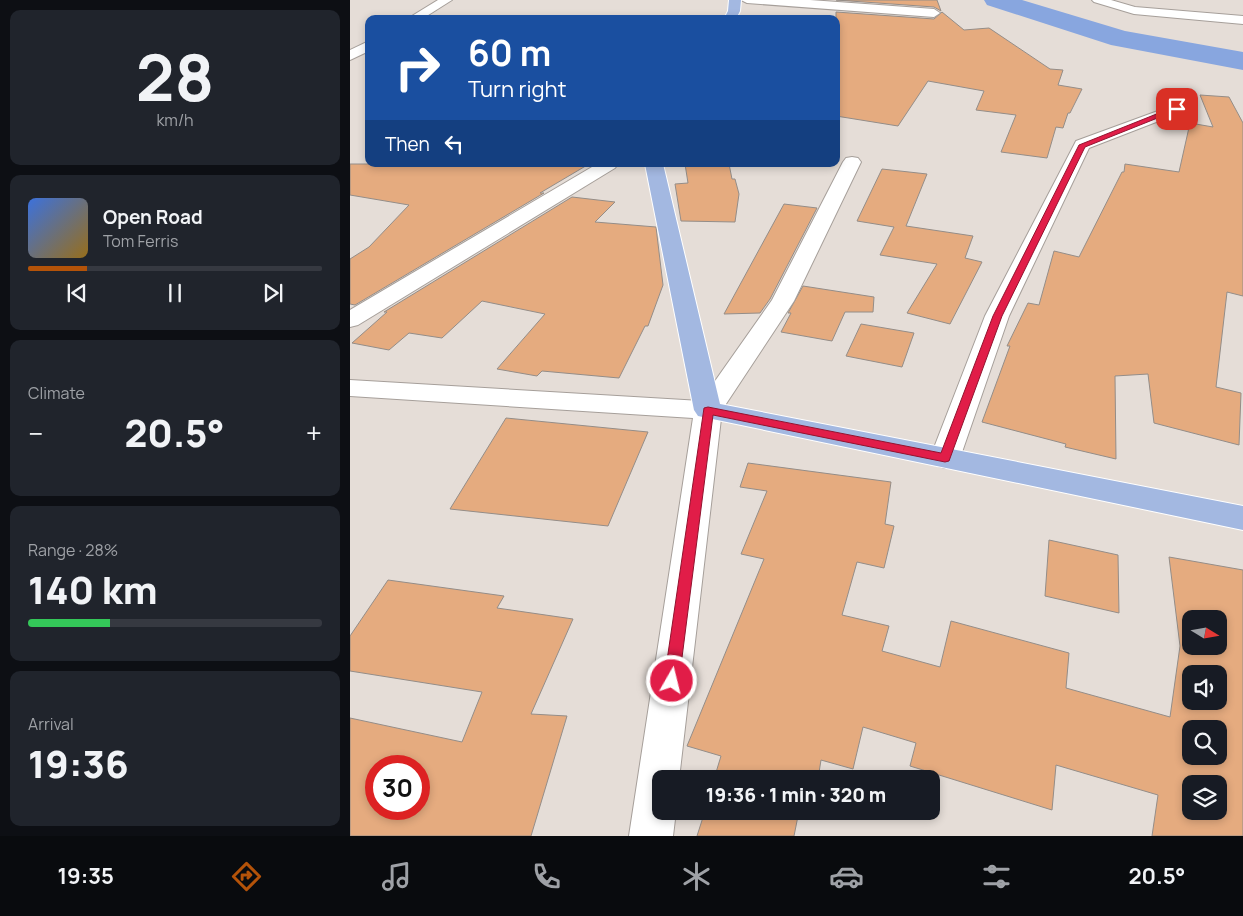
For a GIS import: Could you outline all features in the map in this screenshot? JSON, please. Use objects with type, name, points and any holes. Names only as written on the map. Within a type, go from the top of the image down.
[{"type":"main road","points":[[732,15],[734,0]]},
{"type":"main road","points":[[655,167],[708,410],[1243,518]]},
{"type":"street","points":[[420,15],[446,0]]},
{"type":"street","points":[[747,0],[839,4],[934,13]]},
{"type":"street","points":[[1098,0],[1134,10],[1243,20]]},
{"type":"street","points":[[353,61],[365,49]]},
{"type":"street","points":[[945,458],[998,316],[1082,145],[1177,109]]},
{"type":"street","points":[[651,836],[708,410],[784,300],[852,162]]},
{"type":"street","points":[[350,320],[604,167]]},
{"type":"street","points":[[350,388],[708,410]]},
{"type":"building","points":[[836,0],[937,0],[941,11],[934,7]]},
{"type":"building","points":[[836,12],[934,19],[942,12],[964,30],[989,28],[1050,69],[1063,70],[1058,85],[1082,89],[1070,113],[1068,113],[1063,128],[1056,127],[1047,158],[1001,152],[1016,115],[976,110],[984,91],[928,81],[898,126],[840,117],[840,15],[836,15]]},
{"type":"building","points":[[1200,95],[1229,97],[1243,123],[1243,296],[1227,292],[1216,387],[1241,393],[1239,445],[1154,423],[1148,374],[1115,376],[1116,459],[1065,447],[1066,444],[982,422],[1010,346],[1007,346],[1028,303],[1039,305],[1054,251],[1079,257],[1122,172],[1124,172],[1125,164],[1179,172],[1190,123],[1213,127]]},
{"type":"building","points":[[350,164],[365,164],[365,167],[584,167],[540,193],[544,193],[355,305],[350,304],[350,259],[369,247],[409,205],[350,195]]},
{"type":"building","points":[[685,167],[730,167],[732,179],[735,179],[739,194],[735,222],[681,221],[675,184],[688,183]]},
{"type":"building","points":[[882,169],[927,174],[906,226],[973,236],[965,258],[982,262],[950,324],[907,313],[937,264],[880,255],[894,227],[857,221]]},
{"type":"building","points":[[572,197],[615,202],[595,222],[656,227],[663,285],[648,326],[645,326],[619,378],[542,371],[537,376],[497,369],[545,314],[482,301],[442,338],[409,333],[389,350],[352,343],[387,312],[384,312]]},
{"type":"building","points":[[784,204],[817,208],[770,299],[760,313],[724,314]]},
{"type":"building","points":[[803,286],[874,297],[873,312],[845,312],[832,341],[781,332],[791,313],[788,313]]},
{"type":"building","points":[[861,324],[914,333],[902,367],[846,356]]},
{"type":"building","points":[[506,418],[648,432],[608,526],[450,509]]},
{"type":"building","points":[[748,463],[891,482],[885,524],[894,526],[884,568],[857,562],[842,615],[889,626],[882,651],[940,667],[951,621],[1069,653],[1066,688],[1170,717],[1180,646],[1169,557],[1243,570],[1243,836],[1152,836],[1158,795],[1056,765],[1052,810],[940,775],[940,770],[923,770],[910,766],[916,743],[863,727],[853,769],[821,760],[819,770],[717,770],[721,756],[687,746],[764,559],[741,554],[767,491],[740,487]]},
{"type":"building","points":[[1049,540],[1118,555],[1119,613],[1045,596]]},
{"type":"building","points":[[388,580],[504,596],[497,608],[573,619],[531,714],[567,716],[531,836],[350,836],[350,718],[462,742],[482,692],[350,671],[350,636]]},
{"type":"building","points":[[702,820],[797,820],[794,836],[697,836]]},
{"type":"waterway","points":[[996,0],[1121,39],[1243,61]]},
{"type":"route","points":[[672,681],[708,410],[945,458],[998,316],[1082,145],[1177,109]]}]
